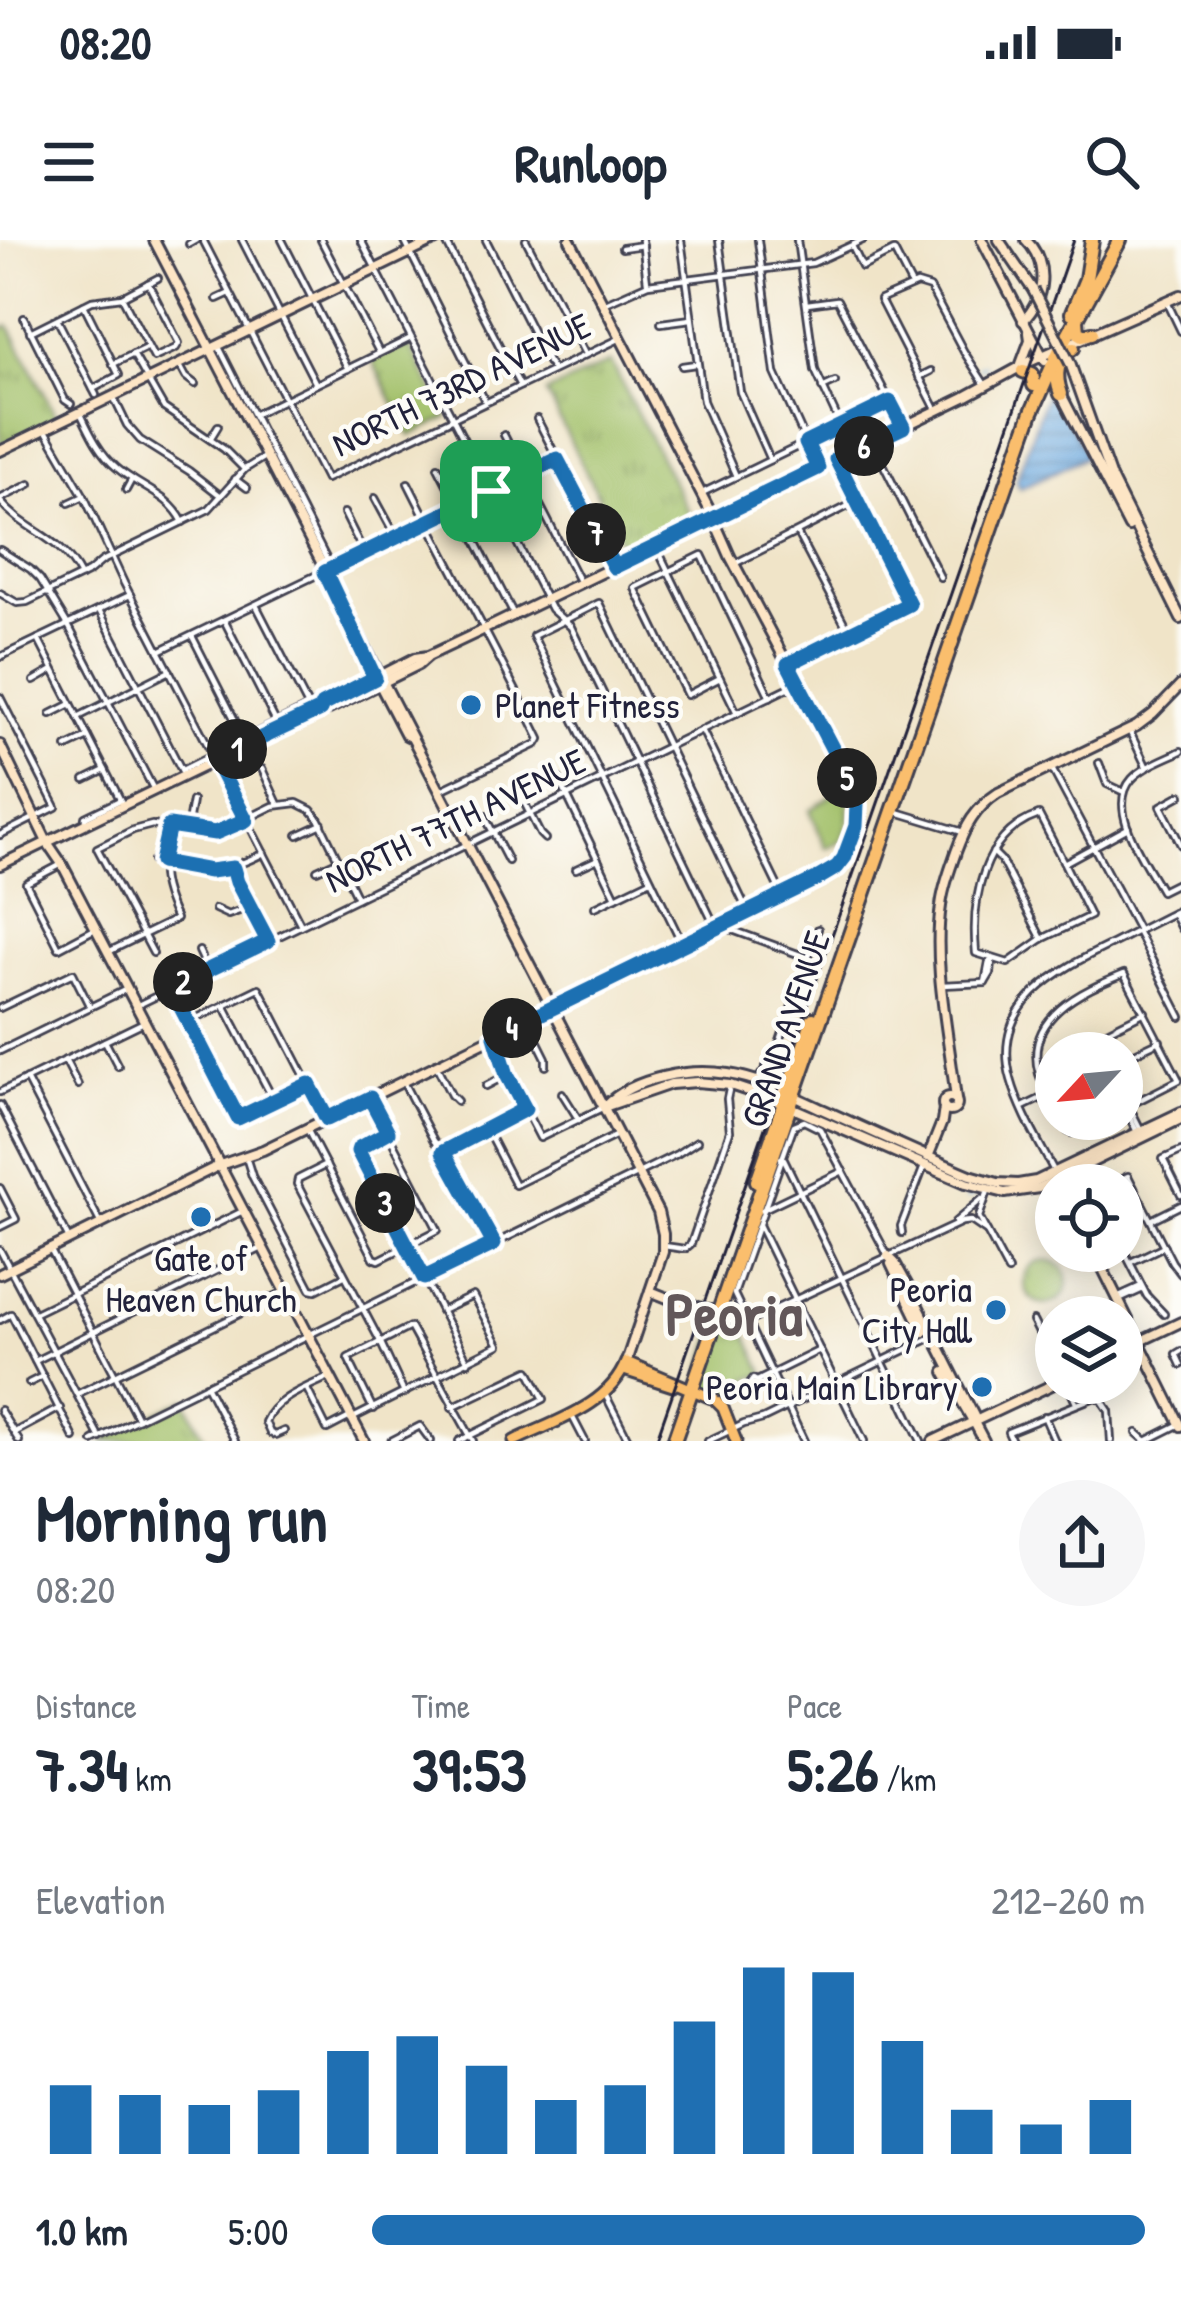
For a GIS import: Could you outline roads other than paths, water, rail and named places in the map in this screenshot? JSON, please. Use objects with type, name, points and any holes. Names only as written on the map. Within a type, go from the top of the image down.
[{"type":"highway","name":"GRAND AVENUE","points":[[1056,362],[1085,285],[1092,240]]},
{"type":"highway","name":"GRAND AVENUE","points":[[671,1441],[714,1314],[755,1214],[788,1100],[1037,388],[1056,362],[1120,240]]},
{"type":"highway","points":[[1078,317],[1078,332],[1092,333]]},
{"type":"highway","points":[[1021,369],[1032,374],[1037,388],[1049,384],[1056,362]]},
{"type":"highway","name":"GRAND AVENUE","points":[[788,1100],[958,613]]},
{"type":"main road","points":[[154,240],[217,350],[266,456],[328,570],[347,622],[658,1212],[664,1246],[625,1366],[605,1394],[514,1441]]},
{"type":"main road","points":[[0,451],[441,240]]},
{"type":"main road","points":[[0,1274],[721,928],[820,877],[844,858],[856,826],[852,786],[570,240]]},
{"type":"main road","points":[[982,240],[1029,332],[1056,362],[1147,561],[1152,562],[1180,616]]},
{"type":"main road","points":[[1002,240],[1034,288],[1056,362],[1094,458],[1143,549]]},
{"type":"main road","points":[[1023,321],[1042,278],[1038,255],[1026,240]]},
{"type":"main road","points":[[1056,362],[1092,333],[1181,295]]},
{"type":"main road","points":[[0,865],[246,741],[1021,369],[1056,362],[1109,327]]},
{"type":"main road","points":[[1021,369],[1029,332]]},
{"type":"main road","points":[[317,710],[331,699],[380,679]]},
{"type":"main road","points":[[927,1160],[950,1104],[939,924],[964,832],[979,808],[998,793],[1129,730],[1153,714],[1181,685]]},
{"type":"main road","points":[[0,746],[362,1440]]},
{"type":"main road","points":[[605,1106],[665,1085],[727,1074],[758,1082],[788,1100],[988,1186],[1035,1185]]},
{"type":"main road","points":[[697,1077],[788,1100]]},
{"type":"main road","points":[[1143,1134],[1181,1116]]},
{"type":"main road","points":[[1086,1164],[1132,1140]]},
{"type":"main road","points":[[888,1256],[984,1441]]},
{"type":"main road","points":[[650,1292],[714,1314]]},
{"type":"main road","points":[[914,1305],[946,1368]]},
{"type":"main road","points":[[1143,1340],[1181,1322]]},
{"type":"main road","points":[[1143,1350],[1181,1425]]},
{"type":"main road","points":[[625,1366],[689,1390],[713,1405],[732,1432]]},
{"type":"main road","points":[[934,1441],[1035,1393]]},
{"type":"street","points":[[242,240],[316,384]]},
{"type":"street","points":[[282,240],[348,369]]},
{"type":"street","points":[[321,240],[380,353]]},
{"type":"street","points":[[361,240],[554,613],[571,628],[721,928],[808,957]]},
{"type":"street","points":[[404,240],[486,402]]},
{"type":"street","points":[[441,240],[520,386]]},
{"type":"street","points":[[485,240],[552,370]]},
{"type":"street","points":[[526,240],[585,355]]},
{"type":"street","points":[[681,240],[707,413],[736,476]]},
{"type":"street","points":[[718,240],[740,392],[770,460]]},
{"type":"street","points":[[758,240],[775,373],[818,468]]},
{"type":"street","points":[[797,240],[812,356],[841,426]]},
{"type":"street","name":"NORTH 73RD AVENUE","points":[[603,304],[648,284],[820,261],[863,240]]},
{"type":"street","points":[[196,241],[230,293],[285,400]]},
{"type":"street","points":[[622,248],[643,243],[648,284]]},
{"type":"street","points":[[852,246],[862,267],[894,251],[911,285]]},
{"type":"street","points":[[29,332],[94,300],[122,297],[158,278]]},
{"type":"street","points":[[122,297],[154,358],[179,346],[148,283]]},
{"type":"street","points":[[937,411],[880,300],[911,285],[930,288],[986,386]]},
{"type":"street","points":[[218,299],[230,293]]},
{"type":"street","points":[[806,304],[837,300],[903,427]]},
{"type":"street","points":[[1166,301],[1181,331]]},
{"type":"street","points":[[57,319],[94,392],[119,376],[84,305]]},
{"type":"street","points":[[163,312],[173,307]]},
{"type":"street","points":[[935,319],[945,314]]},
{"type":"street","points":[[24,318],[71,404]]},
{"type":"street","points":[[661,322],[691,319]]},
{"type":"street","points":[[328,570],[249,417],[411,338]]},
{"type":"street","name":"NORTH 73RD AVENUE","points":[[285,400],[326,479],[621,338]]},
{"type":"street","points":[[113,364],[148,347]]},
{"type":"street","points":[[133,354],[168,412],[245,469]]},
{"type":"street","points":[[179,364],[195,384]]},
{"type":"street","points":[[682,366],[696,364]]},
{"type":"street","points":[[919,376],[931,371]]},
{"type":"street","points":[[822,388],[836,382]]},
{"type":"street","points":[[113,396],[136,436],[221,496]]},
{"type":"street","points":[[700,494],[890,402]]},
{"type":"street","points":[[80,412],[102,453],[169,502],[184,522]]},
{"type":"street","points":[[537,419],[614,567]]},
{"type":"street","points":[[210,439],[218,426]]},
{"type":"street","points":[[44,429],[84,496],[130,595],[301,925]]},
{"type":"street","points":[[505,435],[580,583]]},
{"type":"street","points":[[872,442],[940,577]]},
{"type":"street","points":[[0,605],[3,595],[23,603],[48,592],[209,509],[245,469],[266,456]]},
{"type":"street","points":[[159,651],[557,459]]},
{"type":"street","points":[[788,664],[909,604],[836,459]]},
{"type":"street","points":[[438,466],[514,615]]},
{"type":"street","points":[[125,490],[132,479]]},
{"type":"street","points":[[235,479],[247,488]]},
{"type":"street","points":[[407,483],[498,652],[540,742],[439,790]]},
{"type":"street","points":[[30,484],[0,500],[7,510],[61,547],[81,576]]},
{"type":"street","points":[[69,503],[84,496]]},
{"type":"street","points":[[375,498],[396,537]]},
{"type":"street","points":[[734,564],[858,501]]},
{"type":"street","points":[[344,513],[364,553]]},
{"type":"street","points":[[144,531],[148,539]]},
{"type":"street","points":[[797,532],[850,634]]},
{"type":"street","points":[[656,546],[737,713]]},
{"type":"street","points":[[0,550],[34,572],[48,592],[154,790]]},
{"type":"street","points":[[720,678],[687,695],[635,588],[702,555],[770,697]]},
{"type":"street","points":[[0,657],[130,595]]},
{"type":"street","points":[[682,944],[533,636],[599,603],[748,912]]},
{"type":"street","points":[[256,605],[317,710]]},
{"type":"street","points":[[99,610],[183,773]]},
{"type":"street","points":[[224,620],[278,726]]},
{"type":"street","points":[[192,636],[246,741]]},
{"type":"street","points":[[38,639],[121,802]]},
{"type":"street","points":[[34,681],[53,670]]},
{"type":"street","points":[[77,717],[170,671]]},
{"type":"street","name":"NORTH 77TH AVENUE","points":[[136,1006],[798,683]]},
{"type":"street","points":[[0,697],[56,807],[1,833]]},
{"type":"street","points":[[51,714],[71,704]]},
{"type":"street","points":[[702,730],[782,896]]},
{"type":"street","points":[[1129,730],[1148,768]]},
{"type":"street","points":[[68,747],[88,736]]},
{"type":"street","points":[[1181,764],[1179,752],[1129,782],[1122,813],[1162,891],[1181,881]]},
{"type":"street","points":[[1099,763],[1107,784],[1124,792]]},
{"type":"street","points":[[1051,767],[1181,1017]]},
{"type":"street","points":[[262,769],[278,804]]},
{"type":"street","points":[[85,780],[105,770]]},
{"type":"street","points":[[559,778],[616,897]]},
{"type":"street","points":[[1181,795],[1161,806],[1181,845]]},
{"type":"street","points":[[521,796],[545,839]]},
{"type":"street","points":[[187,830],[192,801]]},
{"type":"street","points":[[153,953],[97,848],[139,828],[169,826],[215,833],[278,804],[302,805],[322,824],[357,898]]},
{"type":"street","points":[[891,811],[964,832]]},
{"type":"street","points":[[484,815],[508,861]]},
{"type":"street","points":[[1039,815],[1090,916],[1042,939],[1009,963],[976,953],[976,899],[993,852],[1007,831],[1039,815]]},
{"type":"street","points":[[298,835],[322,824]]},
{"type":"street","points":[[108,952],[176,919],[163,888],[161,862],[169,826]]},
{"type":"street","points":[[1064,862],[1128,828]]},
{"type":"street","points":[[993,852],[1042,939]]},
{"type":"street","points":[[153,861],[210,871],[233,868],[264,854]]},
{"type":"street","points":[[576,869],[598,859]]},
{"type":"street","points":[[317,871],[339,860]]},
{"type":"street","points":[[62,864],[26,883],[59,948],[95,929]]},
{"type":"street","points":[[233,868],[268,941]]},
{"type":"street","points":[[595,907],[651,880]]},
{"type":"street","points":[[215,909],[231,915],[250,907]]},
{"type":"street","points":[[1050,1164],[1010,1076],[1010,1036],[1021,1008],[1042,983],[1181,909]]},
{"type":"street","points":[[1173,913],[1181,929]]},
{"type":"street","points":[[758,1082],[776,1050],[818,928]]},
{"type":"street","points":[[199,951],[208,970]]},
{"type":"street","points":[[942,985],[986,983],[992,960]]},
{"type":"street","points":[[0,1008],[73,973],[90,1007]]},
{"type":"street","points":[[1043,1032],[1064,1003],[1124,974],[1179,1078],[1143,1099]]},
{"type":"street","points":[[171,988],[238,1118],[309,1084]]},
{"type":"street","points":[[189,1022],[259,988],[327,1119]]},
{"type":"street","points":[[0,1051],[127,989]]},
{"type":"street","points":[[224,1005],[274,1101]]},
{"type":"street","points":[[1105,1032],[1145,1012]]},
{"type":"street","points":[[527,1021],[546,1066]]},
{"type":"street","points":[[0,1092],[144,1022]]},
{"type":"street","points":[[495,1036],[507,1075],[541,1138],[605,1106]]},
{"type":"street","points":[[1143,1048],[1160,1040]]},
{"type":"street","points":[[105,1041],[118,1066]]},
{"type":"street","points":[[65,1060],[77,1085]]},
{"type":"street","points":[[436,1065],[458,1100]]},
{"type":"street","points":[[486,1086],[507,1075]]},
{"type":"street","points":[[26,1079],[101,1224]]},
{"type":"street","points":[[403,1082],[494,1244]]},
{"type":"street","points":[[664,1246],[685,1249],[691,1244],[730,1131],[730,1085]]},
{"type":"street","points":[[562,1093],[578,1120]]},
{"type":"street","points":[[307,1129],[376,1260],[407,1246],[438,1230],[370,1098]]},
{"type":"street","points":[[1022,1107],[1035,1100]]},
{"type":"street","points":[[0,1106],[69,1239]]},
{"type":"street","points":[[443,1152],[525,1109]]},
{"type":"street","points":[[804,1441],[734,1294],[755,1214],[796,1123],[820,1129],[888,1256]]},
{"type":"street","points":[[486,1129],[515,1185],[619,1134]]},
{"type":"street","points":[[388,1132],[358,1149],[468,1362]]},
{"type":"street","points":[[0,1250],[96,1439],[697,1141]]},
{"type":"street","points":[[1181,1151],[1163,1160],[1181,1195]]},
{"type":"street","points":[[246,1157],[313,1290],[344,1276]]},
{"type":"street","points":[[781,1158],[922,1441]]},
{"type":"street","points":[[902,1233],[927,1160]]},
{"type":"street","points":[[326,1165],[296,1181],[404,1393]]},
{"type":"street","points":[[755,1214],[843,1171]]},
{"type":"street","points":[[714,1314],[736,1325],[746,1322],[888,1256],[977,1212],[988,1186]]},
{"type":"street","points":[[0,1188],[16,1219],[0,1227]]},
{"type":"street","points":[[1150,1220],[1181,1205]]},
{"type":"street","points":[[1143,1206],[1181,1274]]},
{"type":"street","points":[[35,1313],[245,1210]]},
{"type":"street","points":[[968,1218],[977,1212]]},
{"type":"street","points":[[977,1212],[1008,1271]]},
{"type":"street","points":[[755,1214],[864,1441]]},
{"type":"street","points":[[968,1218],[986,1232]]},
{"type":"street","points":[[1143,1256],[1163,1246]]},
{"type":"street","points":[[35,1361],[264,1247]]},
{"type":"street","points":[[50,1249],[138,1419]]},
{"type":"street","points":[[1134,1272],[1164,1314]]},
{"type":"street","points":[[1124,1296],[1142,1287]]},
{"type":"street","points":[[77,1394],[286,1291]]},
{"type":"street","points":[[307,1388],[328,1429],[499,1345],[473,1296],[441,1311]]},
{"type":"street","points":[[0,1320],[11,1314],[74,1438]]},
{"type":"street","points":[[1033,1321],[1035,1325]]},
{"type":"street","points":[[373,1408],[348,1358],[410,1328],[471,1438]]},
{"type":"street","points":[[708,1441],[928,1339]]},
{"type":"street","points":[[758,1381],[820,1350]]},
{"type":"street","points":[[1178,1353],[1181,1365]]},
{"type":"street","points":[[452,1407],[529,1370],[544,1399],[459,1441]]},
{"type":"street","points":[[29,1383],[43,1376]]},
{"type":"street","points":[[284,1431],[272,1434],[265,1418],[285,1400],[331,1376]]},
{"type":"street","points":[[206,1385],[235,1441]]},
{"type":"street","points":[[605,1394],[629,1441]]},
{"type":"street","points":[[1012,1441],[1008,1432],[1074,1404]]},
{"type":"street","points":[[1104,1404],[1111,1441]]},
{"type":"street","points":[[15,1432],[60,1408]]},
{"type":"street","points":[[570,1413],[584,1441]]},
{"type":"street","points":[[1,1415],[19,1441]]},
{"type":"street","points":[[1044,1416],[1055,1441]]},
{"type":"street","points":[[1137,1432],[1146,1441],[1181,1425]]},
{"type":"street","points":[[391,1441],[420,1426],[431,1441]]},
{"type":"water","points":[[1052,392],[1087,456],[1020,488],[1016,481],[1046,394]]},
{"type":"waterway","points":[[979,367],[984,365]]},
{"type":"waterway","points":[[967,1199],[975,1194]]},
{"type":"railway","points":[[656,1441],[1074,240]]},
{"type":"place","name":"Planet Fitness","points":[[471,705]]},
{"type":"place","name":"Gate of Heaven Church","points":[[201,1217]]},
{"type":"place","name":"Peoria City Hall","points":[[996,1310]]},
{"type":"place","name":"Peoria Main Library","points":[[982,1387]]},
{"type":"district","name":"Peoria","points":[[734,1314]]}]
